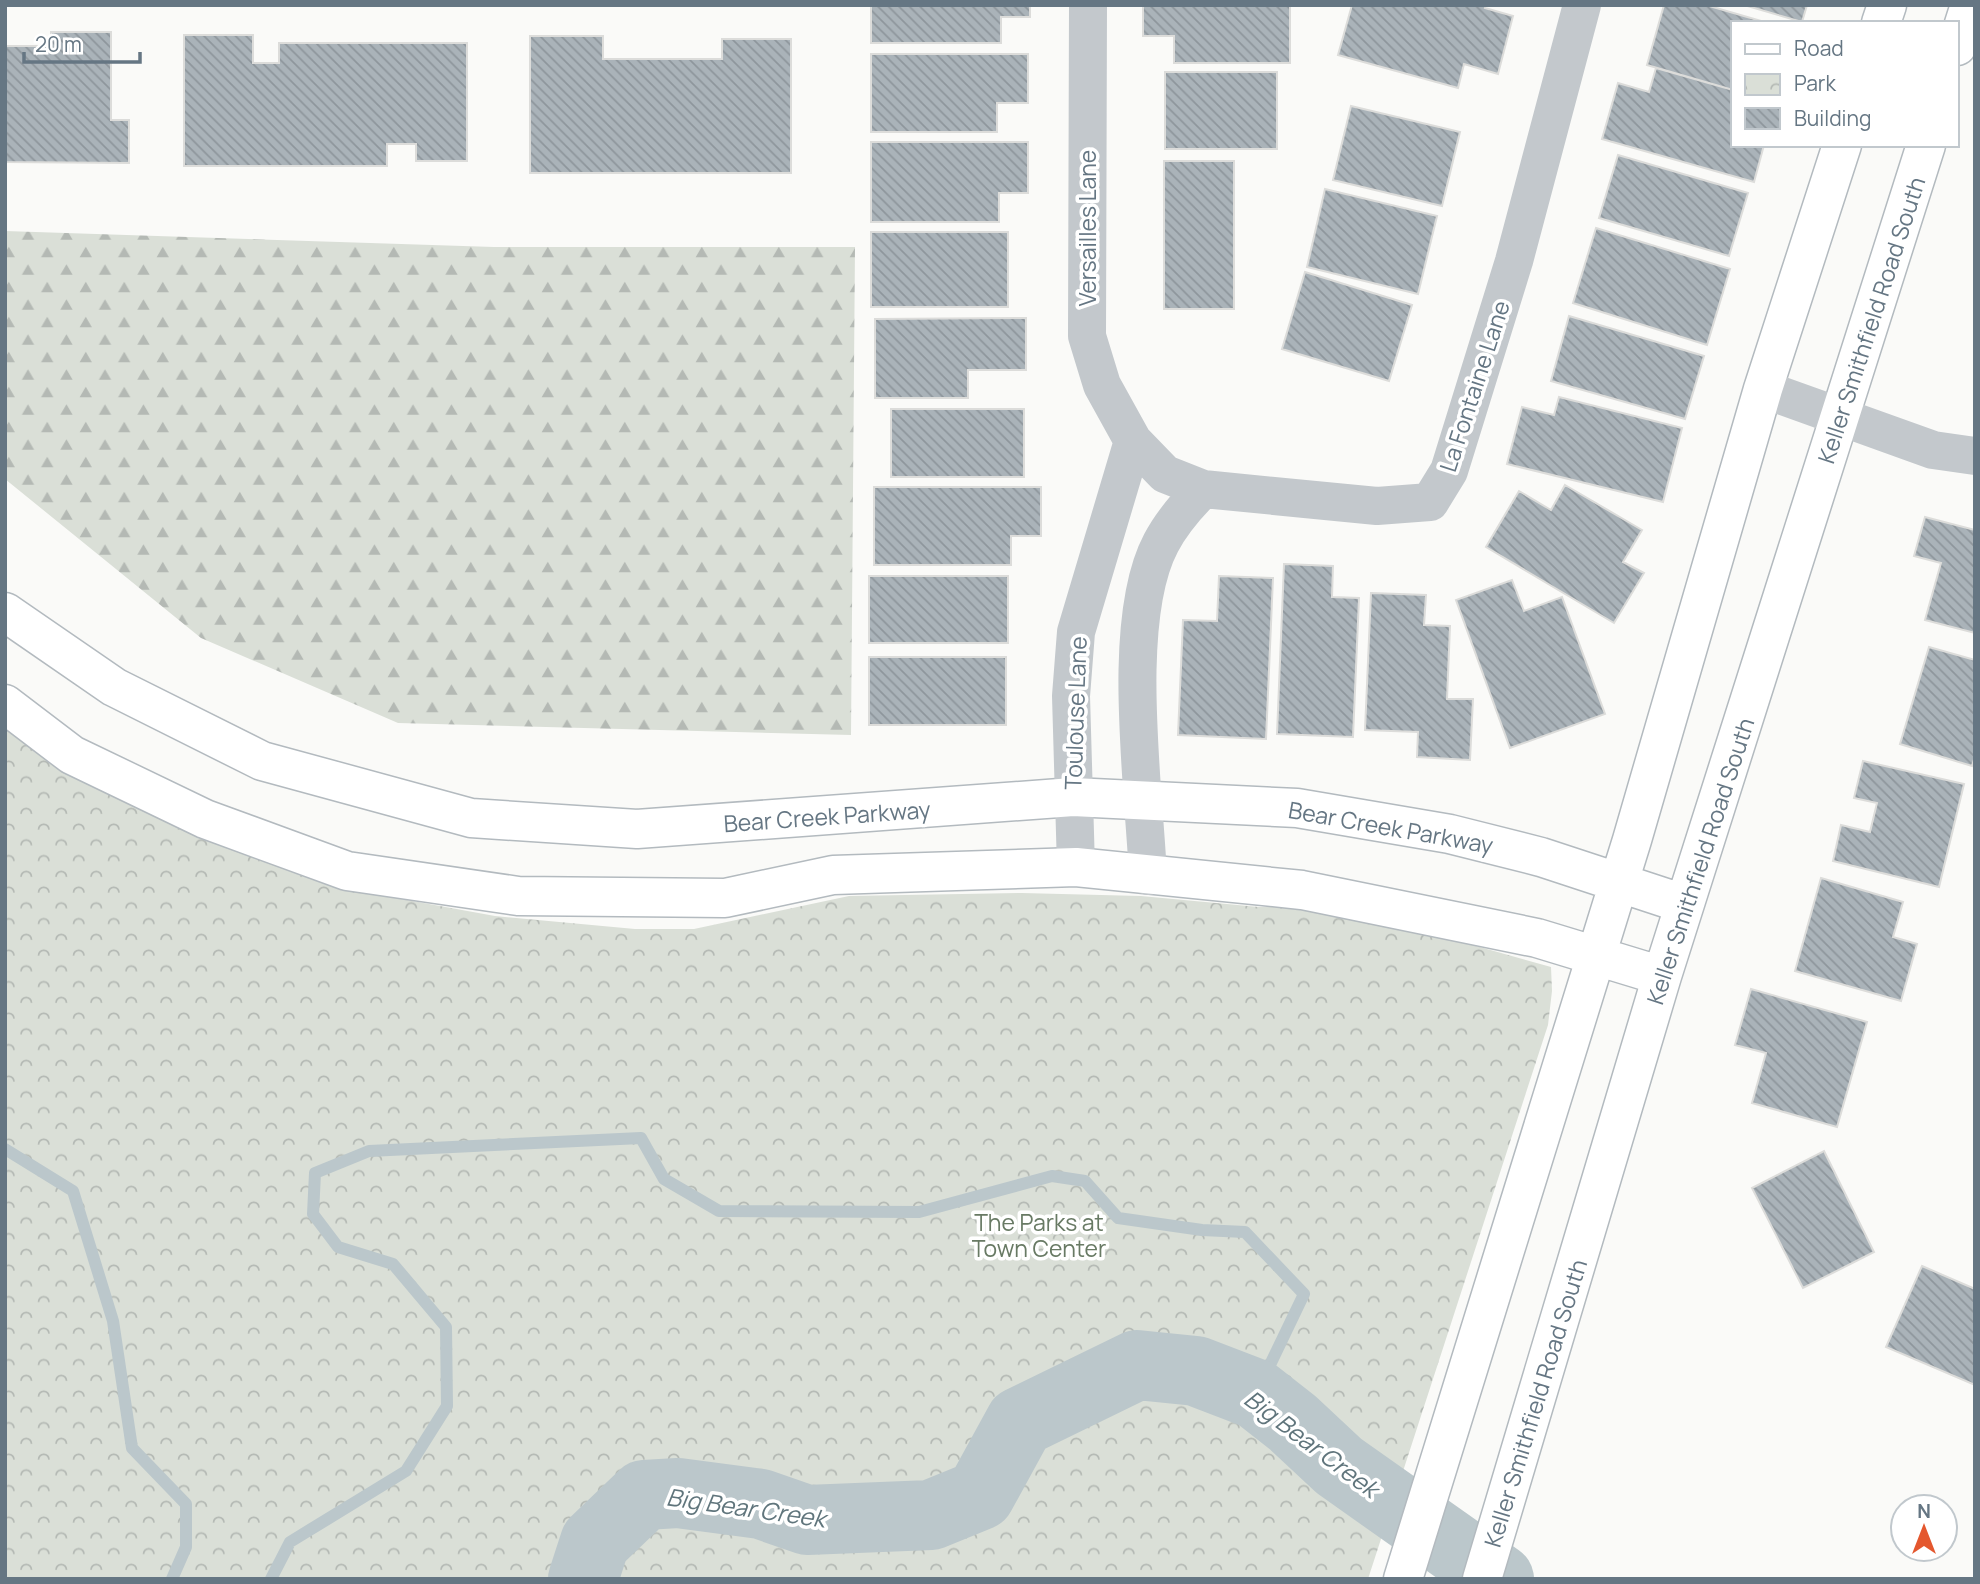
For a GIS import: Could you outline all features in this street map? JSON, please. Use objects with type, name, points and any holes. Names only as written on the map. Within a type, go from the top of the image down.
[{"type":"main road","points":[[1959,40],[1970,5]]},
{"type":"main road","points":[[1403,1579],[1597,956],[1763,389],[1841,147]]},
{"type":"main road","name":"Keller Smithfield Road South","points":[[1482,1579],[1684,904],[1925,147]]},
{"type":"main road","name":"Bear Creek Parkway","points":[[5,612],[114,687],[262,761],[471,818],[637,830],[1073,797],[1297,808],[1438,832],[1541,857],[1684,904]]},
{"type":"main road","points":[[5,704],[72,755],[205,819],[347,871],[518,897],[725,898],[834,875],[1076,867],[1302,890],[1537,938],[1662,976]]},
{"type":"street","name":"Versailles Lane","points":[[1088,5],[1087,336],[1102,385],[1133,441]]},
{"type":"street","name":"La Fontaine Lane","points":[[1133,441],[1165,474],[1203,489],[1377,506],[1430,502],[1449,471],[1514,261],[1582,5]]},
{"type":"street","points":[[1763,389],[1933,450],[1975,456]]},
{"type":"street","name":"Toulouse Lane","points":[[1076,867],[1071,696],[1076,632],[1133,441]]},
{"type":"street","points":[[1148,876],[1138,672],[1142,602],[1159,545],[1182,509],[1203,489]]},
{"type":"green space","points":[[5,231],[494,247],[855,247],[851,735],[398,723],[201,638],[5,479]]},
{"type":"green space","name":"The Parks at Town Center","points":[[5,722],[338,882],[396,898],[495,916],[635,929],[694,929],[849,896],[1022,893],[1141,896],[1259,907],[1292,907],[1437,935],[1551,967],[1552,991],[1548,1025],[1368,1579],[5,1579]]},
{"type":"building","points":[[871,5],[1030,5],[1030,17],[1001,17],[1001,43],[871,43]]},
{"type":"building","points":[[1143,5],[1290,5],[1290,63],[1174,63],[1174,36],[1143,36]]},
{"type":"building","points":[[1352,5],[1486,5],[1485,8],[1513,16],[1498,74],[1464,64],[1458,88],[1338,55]]},
{"type":"building","points":[[1664,5],[1706,5],[1761,21],[1731,21],[1731,89],[1647,65]]},
{"type":"building","points":[[1744,5],[1807,5],[1802,21]]},
{"type":"building","points":[[51,32],[111,32],[111,120],[129,120],[129,163],[5,162],[5,46],[51,46]]},
{"type":"building","points":[[184,35],[253,35],[253,63],[279,63],[279,43],[467,43],[467,161],[416,161],[416,144],[387,144],[387,166],[184,166]]},
{"type":"building","points":[[530,36],[603,36],[603,59],[722,59],[722,39],[791,39],[791,173],[530,173]]},
{"type":"building","points":[[871,54],[1028,54],[1028,103],[997,103],[997,132],[871,132]]},
{"type":"building","points":[[1656,68],[1731,89],[1731,147],[1763,147],[1754,182],[1602,139],[1618,83],[1649,92]]},
{"type":"building","points":[[1165,72],[1277,72],[1277,149],[1165,149]]},
{"type":"building","points":[[1351,106],[1460,132],[1442,206],[1333,180]]},
{"type":"building","points":[[871,142],[1028,142],[1028,193],[999,193],[999,222],[871,222]]},
{"type":"building","points":[[1618,155],[1748,193],[1729,256],[1599,218]]},
{"type":"building","points":[[1164,161],[1234,161],[1234,309],[1164,309]]},
{"type":"building","points":[[1325,189],[1437,216],[1418,294],[1307,267]]},
{"type":"building","points":[[1596,228],[1730,269],[1707,345],[1573,303]]},
{"type":"building","points":[[871,232],[1008,232],[1008,307],[871,307]]},
{"type":"building","points":[[1305,272],[1412,305],[1389,381],[1282,349]]},
{"type":"building","points":[[1569,316],[1704,356],[1685,419],[1551,381]]},
{"type":"building","points":[[1026,318],[1026,370],[968,370],[968,398],[875,398],[875,319]]},
{"type":"building","points":[[1559,397],[1682,428],[1663,502],[1507,464],[1522,407],[1554,415]]},
{"type":"building","points":[[891,409],[1024,409],[1024,477],[891,477]]},
{"type":"building","points":[[1565,485],[1642,530],[1623,562],[1644,573],[1614,623],[1486,547],[1519,491],[1551,510]]},
{"type":"building","points":[[874,487],[1041,487],[1041,536],[1011,536],[1011,565],[874,565]]},
{"type":"building","points":[[1925,517],[1975,530],[1975,633],[1925,620],[1941,563],[1914,556]]},
{"type":"building","points":[[1284,564],[1333,566],[1332,597],[1359,598],[1353,737],[1277,734]]},
{"type":"building","points":[[869,576],[1008,576],[1008,643],[869,643]]},
{"type":"building","points":[[1219,576],[1273,578],[1266,739],[1178,735],[1183,620],[1217,621]]},
{"type":"building","points":[[1512,580],[1524,611],[1562,597],[1605,714],[1510,748],[1456,600]]},
{"type":"building","points":[[1371,593],[1426,595],[1424,625],[1450,626],[1447,699],[1473,699],[1470,760],[1417,757],[1418,732],[1365,730]]},
{"type":"building","points":[[1929,647],[1975,660],[1975,756],[1972,766],[1900,744]]},
{"type":"building","points":[[869,657],[1006,657],[1006,725],[869,725]]},
{"type":"building","points":[[1863,761],[1964,784],[1939,887],[1833,861],[1841,825],[1870,832],[1877,803],[1854,798]]},
{"type":"building","points":[[1821,878],[1903,902],[1893,937],[1917,944],[1901,1001],[1795,971]]},
{"type":"building","points":[[1751,989],[1867,1022],[1837,1127],[1752,1103],[1766,1053],[1735,1045]]},
{"type":"building","points":[[1824,1151],[1874,1252],[1803,1288],[1752,1188]]},
{"type":"building","points":[[1922,1266],[1975,1289],[1975,1385],[1886,1347]]},
{"type":"waterway","points":[[271,1579],[290,1542],[406,1471],[447,1406],[446,1327],[393,1264],[338,1247],[313,1214],[315,1173],[369,1151],[641,1138],[664,1179],[719,1211],[919,1212],[1052,1176],[1085,1181],[1118,1218],[1202,1230],[1245,1232],[1304,1294],[1256,1394]]},
{"type":"waterway","points":[[5,1149],[73,1191],[113,1321],[132,1448],[186,1504],[186,1547],[172,1579]]},
{"type":"waterway","name":"Big Bear Creek","points":[[583,1579],[595,1542],[644,1495],[678,1493],[761,1504],[807,1520],[931,1515],[980,1495],[1020,1422],[1137,1365],[1196,1371],[1256,1394],[1293,1423],[1339,1466],[1499,1579]]}]
